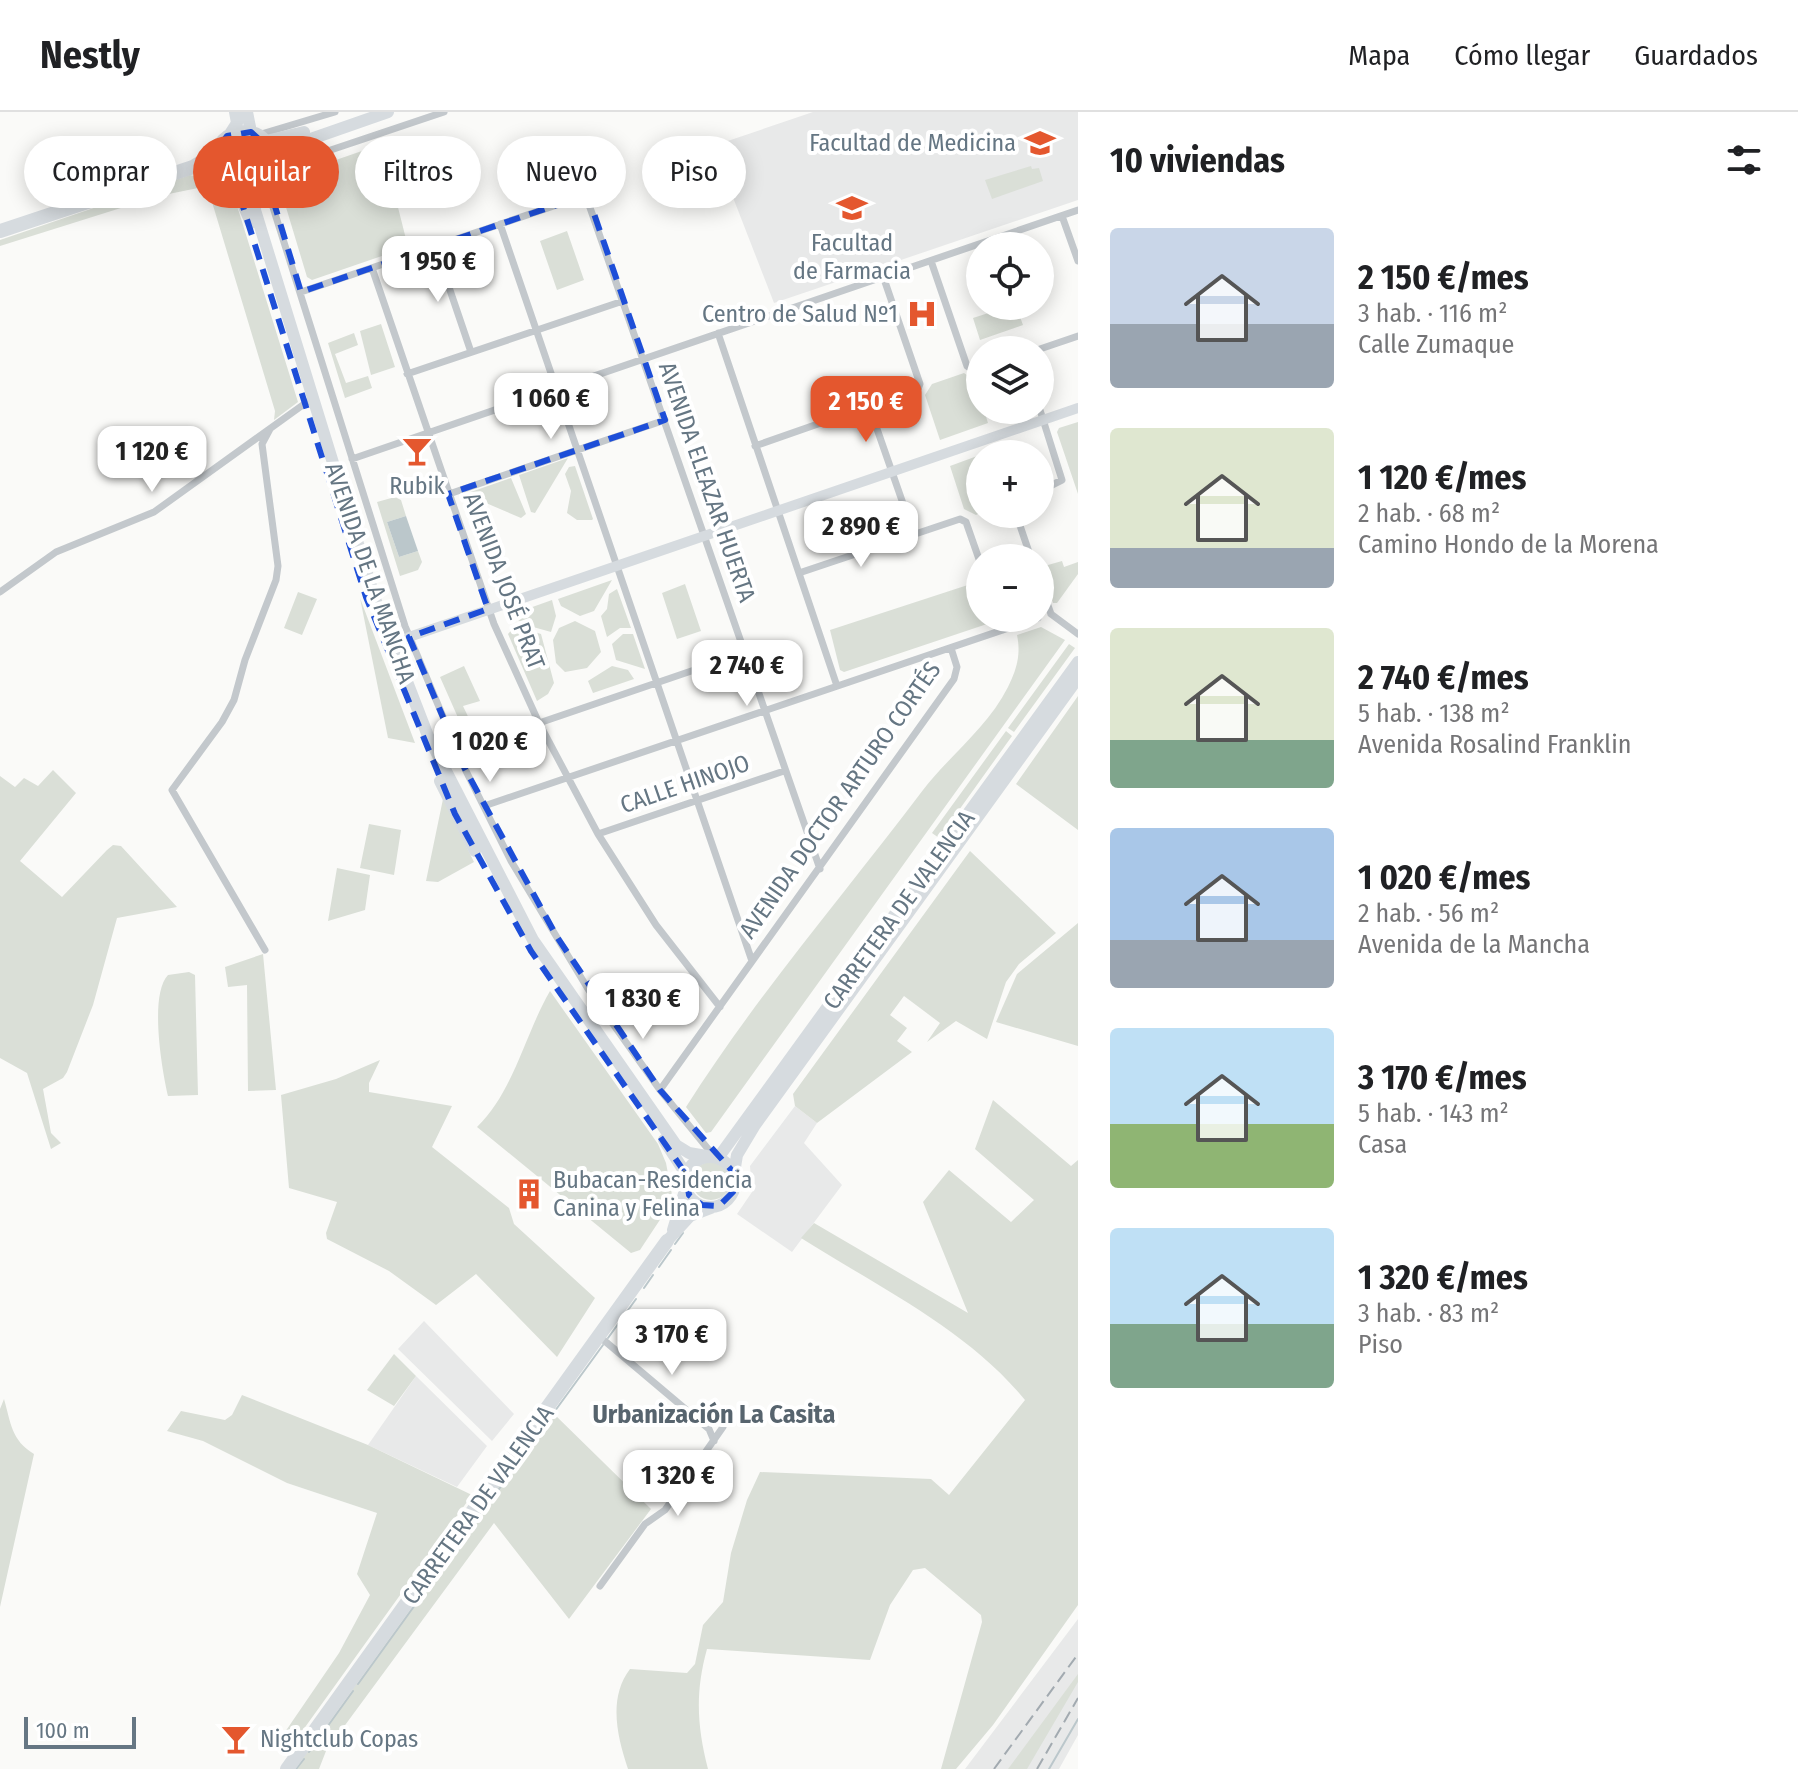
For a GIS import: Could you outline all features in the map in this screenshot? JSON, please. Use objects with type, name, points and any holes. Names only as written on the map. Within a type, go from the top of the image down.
[{"type":"highway","points":[[0,231],[193,167]]},
{"type":"highway","name":"CARRETERA DE VALENCIA","points":[[287,1769],[667,1241]]},
{"type":"main road","points":[[227,136],[242,115],[258,136],[364,112]]},
{"type":"main road","points":[[319,136],[388,112]]},
{"type":"main road","name":"AVENIDA DE LA MANCHA","points":[[245,208],[366,597],[415,725],[455,814],[535,957],[686,1180]]},
{"type":"main road","name":"AVENIDA DE LA MANCHA","points":[[258,208],[256,215],[375,599],[428,736],[533,940],[670,1137],[689,1153],[715,1157]]},
{"type":"main road","name":"CARRETERA DE VALENCIA","points":[[715,1157],[1078,662]]},
{"type":"main road","name":"CARRETERA DE VALENCIA","points":[[734,1173],[737,1155],[755,1125],[1078,678]]},
{"type":"main road","points":[[715,1157],[734,1173],[733,1192],[719,1206],[702,1205],[686,1180],[696,1161],[715,1157]]},
{"type":"main road","name":"CARRETERA DE VALENCIA","points":[[667,1241],[686,1180]]},
{"type":"main road","name":"CARRETERA DE VALENCIA","points":[[667,1241],[690,1216],[719,1206]]},
{"type":"street","points":[[258,136],[335,112]]},
{"type":"street","points":[[339,147],[444,112]]},
{"type":"street","name":"AVENIDA ELEAZAR HUERTA","points":[[500,224],[580,197],[587,199],[820,869]]},
{"type":"street","name":"AVENIDA DE LA MANCHA","points":[[276,208],[409,637],[484,806],[511,861],[588,989],[660,1090],[715,1157]]},
{"type":"street","points":[[352,459],[1078,210]]},
{"type":"street","points":[[1062,216],[1078,261]]},
{"type":"street","points":[[301,292],[500,224],[752,961]]},
{"type":"street","points":[[435,246],[471,352]]},
{"type":"street","points":[[931,261],[966,363]]},
{"type":"street","name":"AVENIDA JOSÉ PRAT","points":[[372,268],[488,609],[539,723],[598,834],[656,925],[720,1007]]},
{"type":"street","points":[[755,446],[920,386],[883,276]]},
{"type":"street","points":[[407,374],[623,301]]},
{"type":"street","points":[[718,333],[837,686]]},
{"type":"street","points":[[1054,344],[1078,336]]},
{"type":"street","points":[[0,592],[56,552],[154,512],[307,402]]},
{"type":"street","points":[[869,406],[914,535]]},
{"type":"street","points":[[1054,413],[1078,408]]},
{"type":"street","points":[[449,494],[665,420]]},
{"type":"street","points":[[409,637],[892,472],[1017,424]]},
{"type":"street","points":[[265,950],[172,790],[222,722],[234,700],[245,660],[276,580],[278,566],[262,444],[270,429]]},
{"type":"street","points":[[1054,455],[1062,480],[1054,484]]},
{"type":"street","points":[[799,573],[964,520],[973,544]]},
{"type":"street","points":[[1054,616],[1078,634]]},
{"type":"street","points":[[484,806],[997,632]]},
{"type":"street","name":"AVENIDA DOCTOR ARTURO CORTÉS","points":[[660,1090],[954,679],[957,667],[951,648]]},
{"type":"street","points":[[539,723],[744,653]]},
{"type":"street","name":"CALLE HINOJO","points":[[598,834],[784,771]]},
{"type":"street","points":[[600,1337],[709,1429],[714,1441]]},
{"type":"street","points":[[600,1586],[645,1524],[665,1510],[723,1427]]},
{"type":"highlighted area","points":[[251,132],[272,151],[267,180],[301,292],[580,197],[591,205],[665,420],[448,494],[488,609],[409,637],[465,769],[557,937],[660,1090],[734,1173],[733,1192],[719,1206],[702,1205],[689,1195],[686,1174],[531,951],[455,814],[366,597],[238,191],[221,181],[214,154],[227,136]]},
{"type":"shaded area","points":[[813,112],[1078,112],[1078,200],[984,232],[966,232],[966,238],[774,303],[737,208],[746,208],[746,136],[742,136]]},
{"type":"shaded area","points":[[355,153],[355,208],[398,208],[408,247],[312,280],[307,277],[286,208],[339,208],[339,159]]},
{"type":"shaded area","points":[[1031,166],[1032,169],[1039,168],[1043,181],[992,199],[985,180]]},
{"type":"shaded area","points":[[193,176],[193,189],[177,192],[177,179]]},
{"type":"shaded area","points":[[94,208],[121,208],[0,246],[0,240]]},
{"type":"shaded area","points":[[214,208],[238,208],[298,402],[274,420],[275,411]]},
{"type":"shaded area","points":[[567,231],[584,280],[557,290],[540,241]]},
{"type":"shaded area","points":[[974,320],[1021,320],[1023,325],[991,336],[979,336]]},
{"type":"shaded area","points":[[381,324],[395,367],[371,375],[360,331]]},
{"type":"shaded area","points":[[354,333],[358,345],[335,354],[346,383],[368,376],[372,388],[345,398],[328,343]]},
{"type":"shaded area","points":[[966,374],[966,424],[985,424],[940,440],[925,395],[932,384]]},
{"type":"shaded area","points":[[1078,422],[1078,494],[1057,432],[1059,428]]},
{"type":"shaded area","points":[[568,458],[535,513],[531,512],[519,475]]},
{"type":"shaded area","points":[[966,460],[966,510],[964,509],[950,466]]},
{"type":"shaded area","points":[[575,466],[592,520],[577,520],[567,513],[571,491],[565,474],[569,467]]},
{"type":"shaded area","points":[[511,478],[526,514],[521,518],[465,494]]},
{"type":"shaded area","points":[[395,497],[401,500],[406,516],[387,522],[399,557],[418,551],[422,562],[418,570],[400,576],[377,502]]},
{"type":"shaded area","points":[[406,516],[418,551],[399,557],[387,522]]},
{"type":"shaded area","points":[[1062,561],[1064,567],[1078,562],[1078,574],[1057,603],[1054,603],[1054,563]]},
{"type":"shaded area","points":[[612,580],[594,611],[580,616],[561,606],[558,599]]},
{"type":"shaded area","points":[[685,584],[701,631],[677,639],[662,593]]},
{"type":"shaded area","points":[[966,586],[966,631],[844,672],[840,670],[830,630]]},
{"type":"shaded area","points":[[617,589],[631,628],[620,628],[607,637],[601,616],[607,609],[609,594]]},
{"type":"shaded area","points":[[298,592],[317,599],[302,635],[284,628]]},
{"type":"shaded area","points":[[360,598],[415,743],[388,738]]},
{"type":"shaded area","points":[[552,600],[556,616],[551,632],[526,625],[510,615]]},
{"type":"shaded area","points":[[575,621],[595,631],[601,652],[587,668],[565,672],[556,663],[553,640],[559,628]]},
{"type":"shaded area","points":[[515,626],[541,634],[554,683],[548,694],[537,701],[508,634]]},
{"type":"shaded area","points":[[1050,632],[1065,640],[711,1132],[706,1133],[686,1107],[771,985],[923,790],[1000,701],[1016,668],[1019,649],[1017,635]]},
{"type":"shaded area","points":[[623,634],[633,634],[645,669],[616,660],[612,644]]},
{"type":"shaded area","points":[[1069,644],[1075,648],[1014,732],[1008,728]]},
{"type":"shaded area","points":[[464,666],[480,701],[463,706],[474,729],[489,722],[504,754],[479,765],[440,677]]},
{"type":"shaded area","points":[[612,666],[628,670],[634,679],[593,693],[588,681]]},
{"type":"shaded area","points":[[1078,696],[1078,830],[1016,784]]},
{"type":"shaded area","points":[[1006,731],[1012,736],[939,838],[932,833]]},
{"type":"shaded area","points":[[53,770],[76,793],[20,861],[62,897],[107,850],[113,845],[121,846],[177,907],[117,918],[93,1005],[67,1072],[63,1078],[43,1089],[51,1133],[61,1143],[51,1149],[27,1073],[0,1058],[0,776],[15,787],[24,778],[38,786]]},
{"type":"shaded area","points":[[443,799],[474,862],[438,882],[426,881]]},
{"type":"shaded area","points":[[369,824],[401,830],[394,875],[360,868]]},
{"type":"shaded area","points":[[970,851],[1056,933],[1019,964],[1006,982],[987,1039],[956,1021],[927,1042],[940,1023],[904,996],[890,1015],[907,1028],[897,1041],[912,1052],[817,1123],[795,1106],[793,1094]]},
{"type":"shaded area","points":[[337,868],[370,875],[365,910],[328,921]]},
{"type":"shaded area","points":[[1078,923],[1078,1046],[996,1022],[1017,974]]},
{"type":"shaded area","points":[[263,954],[276,1090],[248,1091],[247,985],[228,987],[225,967]]},
{"type":"shaded area","points":[[189,972],[195,975],[198,1095],[168,1096],[159,1033],[159,999],[168,975]]},
{"type":"shaded area","points":[[550,991],[658,1144],[666,1163],[673,1200],[640,1250],[631,1253],[477,1127],[490,1113],[510,1079]]},
{"type":"shaded area","points":[[380,1060],[369,1083],[369,1092],[452,1106],[432,1147],[509,1208],[514,1224],[595,1298],[557,1357],[476,1274],[436,1305],[389,1271],[327,1239],[326,1233],[337,1202],[289,1188],[281,1095],[336,1079]]},
{"type":"shaded area","points":[[993,1100],[1071,1166],[1078,1160],[1078,1605],[993,1725],[956,1769],[941,1769],[982,1622],[981,1615],[925,1568],[913,1570],[890,1605],[870,1660],[707,1649],[699,1709],[708,1769],[628,1769],[617,1718],[623,1680],[630,1669],[687,1673],[695,1664],[703,1625],[723,1602],[731,1553],[747,1500],[760,1472],[931,1479],[949,1495],[1025,1400],[1002,1375],[949,1330],[801,1238],[814,1223],[968,1313],[923,1202],[949,1170],[1011,1222],[1034,1200],[975,1149]]},
{"type":"shaded area","points":[[795,1106],[817,1123],[804,1143],[842,1185],[792,1252],[737,1214],[752,1192],[750,1166]]},
{"type":"shaded area","points":[[711,1162],[724,1168],[730,1181],[724,1194],[711,1200],[698,1194],[692,1181],[698,1168]]},
{"type":"shaded area","points":[[424,1321],[514,1414],[492,1441],[398,1349]]},
{"type":"shaded area","points":[[394,1354],[416,1376],[394,1406],[367,1390]]},
{"type":"shaded area","points":[[416,1376],[487,1446],[457,1487],[368,1445]]},
{"type":"shaded area","points":[[242,1395],[368,1445],[472,1495],[298,1737],[285,1732],[339,1653],[370,1595],[357,1574],[377,1513],[287,1483],[203,1441],[167,1431],[181,1411],[225,1420],[232,1415]]},
{"type":"shaded area","points":[[4,1399],[16,1437],[34,1454],[0,1607],[0,1409]]},
{"type":"shaded area","points":[[552,1412],[651,1509],[569,1619],[494,1523],[326,1751],[319,1769],[295,1769]]},
{"type":"shaded area","points":[[1078,1619],[1078,1735],[1059,1769],[965,1769]]},
{"type":"shaded area","points":[[1078,1674],[1078,1682],[1027,1769],[1008,1769]]},
{"type":"waterway","points":[[675,1244],[683,1233]]},
{"type":"waterway","points":[[659,1267],[671,1250]]},
{"type":"waterway","points":[[644,1288],[653,1275]]},
{"type":"waterway","points":[[608,1338],[636,1299]]},
{"type":"waterway","points":[[525,1452],[603,1345]]},
{"type":"waterway","points":[[481,1514],[520,1460]]},
{"type":"waterway","points":[[441,1570],[467,1535]]},
{"type":"waterway","points":[[358,1684],[433,1580]]},
{"type":"waterway","points":[[309,1752],[353,1691]]},
{"type":"waterway","points":[[1049,1769],[1078,1719]]},
{"type":"waterway","points":[[296,1769],[304,1759]]},
{"type":"railway","points":[[994,1769],[1078,1654]]},
{"type":"railway","points":[[1037,1769],[1078,1698]]},
{"type":"place","name":"Facultad de Medicina","points":[[1040,143]]},
{"type":"place","name":"Facultad de Farmacia","points":[[852,208]]},
{"type":"place","name":"Centro de Salud Nº1","points":[[922,314]]},
{"type":"place","name":"Rubik","points":[[417,451]]},
{"type":"place","name":"Bubacan-Residencia Canina y Felina","points":[[529,1194]]},
{"type":"place","name":"Nightclub Copas","points":[[236,1739]]},
{"type":"district","name":"Urbanización La Casita","points":[[714,1414]]}]
